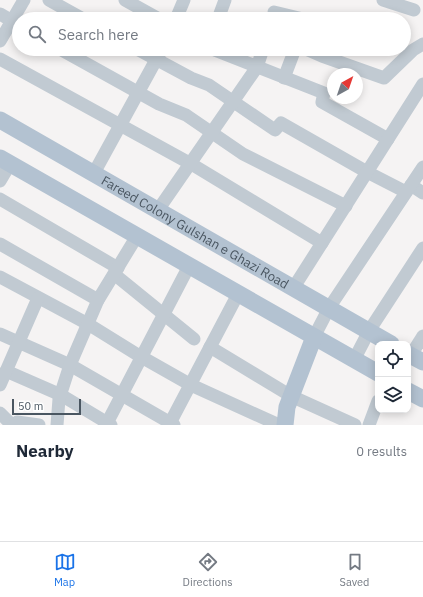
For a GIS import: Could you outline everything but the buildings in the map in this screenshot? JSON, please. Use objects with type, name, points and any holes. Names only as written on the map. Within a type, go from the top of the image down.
[{"type":"main road","name":"Fareed Colony Gulshan e Ghazi Road","points":[[0,120],[386,341]]},
{"type":"main road","points":[[5,161],[375,371]]},
{"type":"main road","points":[[285,425],[287,407],[314,337]]},
{"type":"main road","points":[[411,393],[423,399]]},
{"type":"street","points":[[19,12],[24,0]]},
{"type":"street","points":[[50,0],[71,12]]},
{"type":"street","points":[[125,0],[146,12]]},
{"type":"street","points":[[179,12],[184,0]]},
{"type":"street","points":[[223,12],[225,0]]},
{"type":"street","points":[[383,0],[414,10]]},
{"type":"street","points":[[0,14],[12,21]]},
{"type":"street","points":[[0,41],[12,27]]},
{"type":"street","points":[[72,56],[158,104],[186,115],[243,154],[346,206]]},
{"type":"street","points":[[94,173],[158,56]]},
{"type":"street","points":[[162,56],[191,78],[209,85],[275,130],[281,123],[367,172],[408,189],[423,192]]},
{"type":"street","points":[[230,56],[324,93],[322,102],[388,139]]},
{"type":"street","points":[[158,210],[257,67],[261,56]]},
{"type":"street","points":[[284,78],[292,56]]},
{"type":"street","points":[[322,56],[384,78],[405,56]]},
{"type":"street","points":[[0,59],[190,164],[322,243]]},
{"type":"street","points":[[294,287],[423,84]]},
{"type":"street","points":[[0,181],[5,161]]},
{"type":"street","points":[[314,337],[329,308],[423,167]]},
{"type":"street","points":[[0,199],[116,271],[164,316],[194,339]]},
{"type":"street","points":[[57,425],[60,395],[70,365],[98,300],[137,236]]},
{"type":"street","points":[[0,244],[98,300]]},
{"type":"street","points":[[354,360],[369,331],[423,248]]},
{"type":"street","points":[[6,371],[60,395],[108,424],[189,266]]},
{"type":"street","points":[[0,277],[88,324],[191,385],[279,425]]},
{"type":"street","points":[[0,334],[70,365],[171,424],[238,294]]},
{"type":"street","points":[[0,385],[38,298]]},
{"type":"street","points":[[414,357],[423,336]]},
{"type":"street","points":[[210,348],[291,396],[355,425]]},
{"type":"street","points":[[369,425],[375,409]]},
{"type":"street","points":[[0,413],[13,425],[17,422],[38,425]]}]
